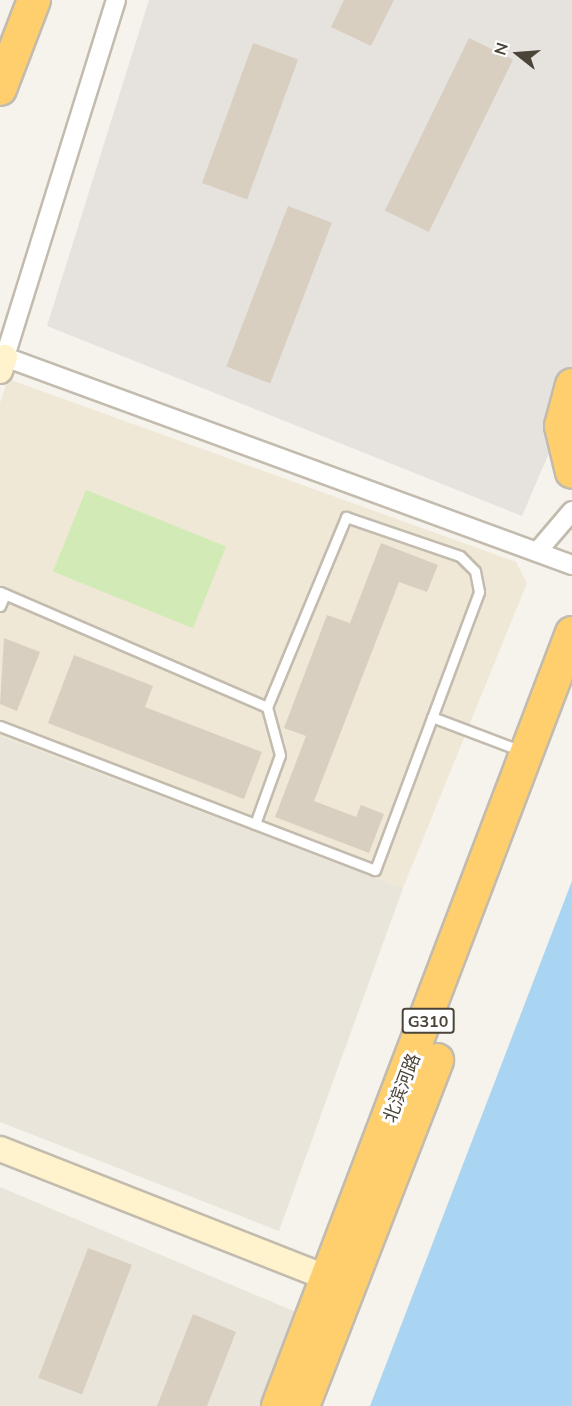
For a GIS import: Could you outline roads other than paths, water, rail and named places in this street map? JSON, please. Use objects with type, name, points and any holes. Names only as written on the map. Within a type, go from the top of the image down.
[{"type":"highway","points":[[0,89],[34,0]]},
{"type":"highway","points":[[572,385],[561,426],[572,472]]},
{"type":"highway","name":"北滨河路","points":[[303,1406],[341,1283],[572,633]]},
{"type":"highway","name":"北滨河路","points":[[278,1406],[341,1283],[572,697]]},
{"type":"street","points":[[116,0],[2,364],[572,565]]},
{"type":"street","points":[[537,552],[572,511]]},
{"type":"street","points":[[0,1149],[341,1283]]},
{"type":"lane","points":[[0,726],[255,824],[375,870],[476,602],[475,571],[460,556],[346,517],[267,707],[280,755],[255,824]]},
{"type":"lane","points":[[0,606],[2,593],[267,707]]},
{"type":"lane","points":[[432,717],[529,754]]},
{"type":"water","points":[[572,881],[572,1406],[370,1406]]}]
